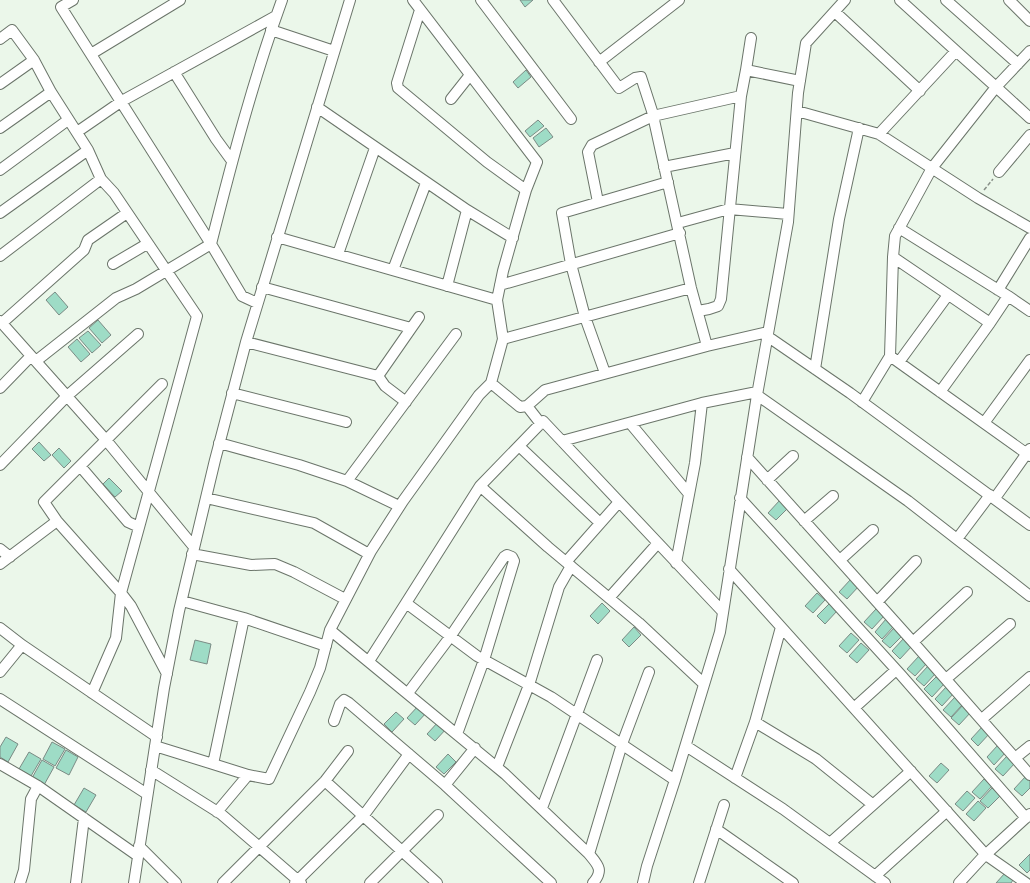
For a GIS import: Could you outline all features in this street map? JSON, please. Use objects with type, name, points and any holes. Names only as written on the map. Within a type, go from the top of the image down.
[{"type":"street","points":[[72,0],[61,7],[212,244],[242,296],[257,303]]},
{"type":"street","points":[[91,54],[180,0]]},
{"type":"street","points":[[134,883],[167,674],[193,550],[219,443],[257,303],[350,0]]},
{"type":"street","points":[[0,628],[22,646],[92,693],[156,742],[213,764],[248,775],[269,779],[310,692],[330,630],[369,554],[399,506],[479,395],[492,383],[503,339],[497,300],[500,285],[526,190],[537,162],[413,0]]},
{"type":"street","points":[[481,0],[572,119]]},
{"type":"street","points":[[553,0],[619,88],[635,78],[641,77],[653,116],[678,223],[691,288],[707,346]]},
{"type":"street","points":[[599,62],[679,0]]},
{"type":"street","points":[[643,883],[720,632],[757,393],[788,214],[800,81],[806,43],[845,0]]},
{"type":"street","points":[[900,0],[1030,118]]},
{"type":"street","points":[[946,0],[1018,64]]},
{"type":"street","points":[[1009,0],[1030,21]]},
{"type":"street","points":[[0,388],[34,359],[116,298],[212,244],[232,161],[277,6]]},
{"type":"street","points":[[77,132],[122,101],[174,72],[277,6]]},
{"type":"street","points":[[420,10],[397,83],[398,88],[487,162],[526,190]]},
{"type":"street","points":[[835,12],[920,91]]},
{"type":"street","points":[[0,39],[12,30],[34,60],[51,92],[88,150],[101,179],[114,193],[165,271],[197,316],[121,593],[116,638],[92,693]]},
{"type":"street","points":[[271,30],[334,51]]},
{"type":"street","points":[[698,311],[710,310],[718,306],[721,299],[741,96],[751,38]]},
{"type":"street","points":[[879,134],[956,51]]},
{"type":"street","points":[[894,359],[893,257],[895,236],[932,168],[996,87],[1030,51]]},
{"type":"street","points":[[0,84],[34,60]]},
{"type":"street","points":[[746,70],[800,81]]},
{"type":"street","points":[[174,72],[232,161]]},
{"type":"street","points":[[451,99],[470,75]]},
{"type":"street","points":[[0,128],[51,92]]},
{"type":"street","points":[[598,202],[589,156],[589,148],[596,143],[653,116],[741,96]]},
{"type":"street","points":[[317,107],[426,183],[513,238]]},
{"type":"street","points":[[797,111],[879,134],[1030,230],[998,290]]},
{"type":"street","points":[[0,170],[68,120]]},
{"type":"street","points":[[815,369],[839,219],[859,128]]},
{"type":"street","points":[[999,172],[1030,135]]},
{"type":"street","points":[[338,254],[375,148]]},
{"type":"street","points":[[0,213],[88,150]]},
{"type":"street","points":[[664,167],[735,153]]},
{"type":"street","points":[[0,256],[101,179]]},
{"type":"street","points":[[605,373],[585,317],[571,264],[562,213],[668,182]]},
{"type":"street","points":[[393,270],[426,183]]},
{"type":"street","points":[[678,223],[729,209],[788,214]]},
{"type":"street","points":[[447,286],[467,210]]},
{"type":"street","points":[[127,213],[88,240],[84,250],[1,322],[106,440],[149,492],[193,550],[251,565],[275,564],[294,572],[345,599]]},
{"type":"street","points":[[899,228],[1030,310]]},
{"type":"street","points":[[500,285],[680,233]]},
{"type":"street","points":[[278,237],[497,300]]},
{"type":"street","points":[[113,264],[147,244]]},
{"type":"street","points":[[893,257],[990,323]]},
{"type":"street","points":[[262,287],[411,328]]},
{"type":"street","points":[[503,339],[691,288]]},
{"type":"street","points":[[862,402],[894,359],[948,295]]},
{"type":"street","points":[[940,392],[1008,296]]},
{"type":"street","points":[[378,376],[419,317]]},
{"type":"street","points":[[0,465],[66,396],[138,334]]},
{"type":"street","points":[[347,481],[456,334]]},
{"type":"street","points":[[492,383],[520,407],[527,406],[545,390],[707,346],[768,334],[1030,525]]},
{"type":"street","points":[[246,342],[378,376],[385,386],[406,402]]},
{"type":"street","points":[[894,359],[984,424],[1029,453],[957,539]]},
{"type":"street","points":[[984,424],[1030,360]]},
{"type":"street","points":[[162,384],[44,502],[57,521],[131,606],[167,674]]},
{"type":"street","points":[[232,393],[346,422]]},
{"type":"street","points":[[562,441],[702,403],[757,393],[908,500],[1030,596]]},
{"type":"street","points":[[676,563],[695,463],[702,403]]},
{"type":"street","points":[[527,406],[541,424]]},
{"type":"street","points":[[369,661],[480,486],[543,421],[723,612]]},
{"type":"street","points":[[630,423],[689,494]]},
{"type":"street","points":[[219,443],[299,465],[347,481],[399,506]]},
{"type":"street","points":[[519,446],[600,523]]},
{"type":"street","points":[[767,480],[793,456]]},
{"type":"street","points":[[747,457],[1030,775]]},
{"type":"street","points":[[80,466],[128,522],[139,527]]},
{"type":"street","points":[[480,486],[639,623],[704,684]]},
{"type":"street","points":[[804,521],[833,496]]},
{"type":"street","points":[[206,498],[314,523],[369,554]]},
{"type":"street","points":[[740,498],[1028,816],[986,855],[959,883]]},
{"type":"street","points":[[497,767],[530,685],[559,587],[569,564],[600,523],[619,502]]},
{"type":"street","points":[[0,564],[57,521]]},
{"type":"street","points":[[840,560],[874,530]]},
{"type":"street","points":[[609,598],[658,543]]},
{"type":"street","points":[[0,549],[10,557]]},
{"type":"street","points":[[408,693],[450,637],[504,557],[507,555],[512,557],[514,561],[484,660],[457,734]]},
{"type":"street","points":[[877,602],[916,561]]},
{"type":"street","points":[[729,569],[986,855],[1026,883]]},
{"type":"street","points":[[913,642],[967,592]]},
{"type":"street","points":[[182,601],[244,618],[326,646]]},
{"type":"street","points":[[406,603],[450,637],[484,660],[530,685],[577,714],[675,780]]},
{"type":"street","points":[[213,764],[244,618]]},
{"type":"street","points":[[946,679],[1010,624]]},
{"type":"street","points":[[735,778],[755,722],[781,627]]},
{"type":"street","points":[[330,630],[475,748],[542,808],[589,854],[600,869],[598,882]]},
{"type":"street","points":[[0,672],[22,646]]},
{"type":"street","points":[[542,808],[597,660]]},
{"type":"street","points":[[854,708],[896,670]]},
{"type":"street","points":[[589,854],[622,744],[649,672]]},
{"type":"street","points":[[982,720],[1030,677]]},
{"type":"street","points":[[0,699],[147,794]]},
{"type":"street","points":[[334,721],[340,704],[344,700],[445,785],[551,883]]},
{"type":"street","points":[[755,722],[816,759],[872,804]]},
{"type":"street","points":[[686,746],[830,843],[885,883]]},
{"type":"street","points":[[1015,758],[1030,746]]},
{"type":"street","points":[[445,785],[475,748]]},
{"type":"street","points":[[223,883],[258,846],[325,781],[348,751]]},
{"type":"street","points":[[151,770],[217,812],[298,882],[364,815],[409,754]]},
{"type":"street","points":[[0,764],[38,786],[84,818],[139,851],[176,883]]},
{"type":"street","points":[[830,843],[872,804],[911,771]]},
{"type":"street","points":[[217,812],[248,775]]},
{"type":"street","points":[[325,781],[437,883]]},
{"type":"street","points":[[20,883],[24,870],[31,799],[38,786]]},
{"type":"street","points":[[699,883],[724,805]]},
{"type":"street","points":[[875,876],[947,811]]},
{"type":"street","points":[[370,883],[438,815]]},
{"type":"street","points":[[76,883],[84,818]]},
{"type":"street","points":[[716,829],[793,883]]},
{"type":"path","points":[[978,198],[999,172]]},
{"type":"building","points":[[520,0],[533,0],[525,7]]},
{"type":"building","points":[[526,70],[531,77],[518,88],[513,82]]},
{"type":"building","points":[[538,120],[544,126],[530,137],[525,131]]},
{"type":"building","points":[[546,128],[553,137],[539,147],[533,138]]},
{"type":"building","points":[[55,292],[68,307],[59,315],[46,300]]},
{"type":"building","points":[[98,320],[111,335],[102,343],[89,328]]},
{"type":"building","points":[[88,331],[101,345],[92,353],[79,338]]},
{"type":"building","points":[[77,339],[90,354],[81,362],[68,347]]},
{"type":"building","points":[[39,442],[51,455],[44,461],[32,449]]},
{"type":"building","points":[[59,448],[71,461],[64,468],[52,455]]},
{"type":"building","points":[[109,478],[122,491],[115,497],[103,484]]},
{"type":"building","points":[[780,500],[788,508],[776,520],[768,513]]},
{"type":"building","points":[[851,579],[859,586],[847,599],[839,592]]},
{"type":"building","points":[[817,593],[825,600],[813,613],[805,606]]},
{"type":"building","points":[[602,603],[610,611],[598,624],[590,616]]},
{"type":"building","points":[[829,604],[837,611],[825,624],[817,616]]},
{"type":"building","points":[[876,609],[884,616],[872,629],[864,622]]},
{"type":"building","points":[[886,619],[894,626],[882,639],[875,632]]},
{"type":"building","points":[[634,627],[641,635],[629,647],[622,640]]},
{"type":"building","points":[[894,628],[902,636],[890,648],[882,641]]},
{"type":"building","points":[[851,633],[859,640],[847,653],[839,646]]},
{"type":"building","points":[[904,638],[912,646],[900,659],[892,651]]},
{"type":"building","points":[[195,640],[211,644],[207,664],[190,660]]},
{"type":"building","points":[[861,643],[869,650],[857,663],[849,656]]},
{"type":"building","points":[[919,656],[927,663],[915,676],[907,669]]},
{"type":"building","points":[[928,666],[936,673],[924,686],[916,679]]},
{"type":"building","points":[[936,677],[944,684],[932,697],[924,689]]},
{"type":"building","points":[[947,686],[954,693],[942,706],[935,699]]},
{"type":"building","points":[[955,697],[963,704],[951,717],[943,710]]},
{"type":"building","points":[[419,705],[427,712],[415,725],[407,718]]},
{"type":"building","points":[[963,705],[971,712],[959,725],[951,718]]},
{"type":"building","points":[[396,712],[404,719],[392,732],[384,724]]},
{"type":"building","points":[[439,721],[447,728],[435,741],[427,734]]},
{"type":"building","points":[[983,726],[990,733],[978,746],[971,739]]},
{"type":"building","points":[[6,737],[18,744],[8,762],[0,757],[0,747]]},
{"type":"building","points":[[52,742],[65,749],[55,766],[43,759]]},
{"type":"building","points":[[998,745],[1006,752],[994,765],[987,757]]},
{"type":"building","points":[[66,750],[78,757],[69,775],[56,768]]},
{"type":"building","points":[[29,752],[41,759],[31,776],[19,769]]},
{"type":"building","points":[[448,754],[456,762],[444,774],[436,767]]},
{"type":"building","points":[[1007,756],[1015,763],[1003,776],[995,769]]},
{"type":"building","points":[[42,760],[54,767],[44,785],[32,778]]},
{"type":"building","points":[[941,763],[949,770],[937,783],[929,776]]},
{"type":"building","points":[[1026,776],[1030,779],[1030,788],[1022,796],[1014,789]]},
{"type":"building","points":[[984,779],[992,786],[980,799],[972,792]]},
{"type":"building","points":[[84,788],[96,795],[86,812],[74,805]]},
{"type":"building","points":[[992,788],[1000,796],[988,808],[980,801]]},
{"type":"building","points":[[967,791],[975,798],[963,811],[955,804]]},
{"type":"building","points":[[978,801],[986,808],[974,821],[966,814]]},
{"type":"building","points":[[1030,854],[1030,870],[1027,873],[1019,865]]},
{"type":"building","points":[[1005,873],[1013,880],[1011,883],[996,883]]}]
